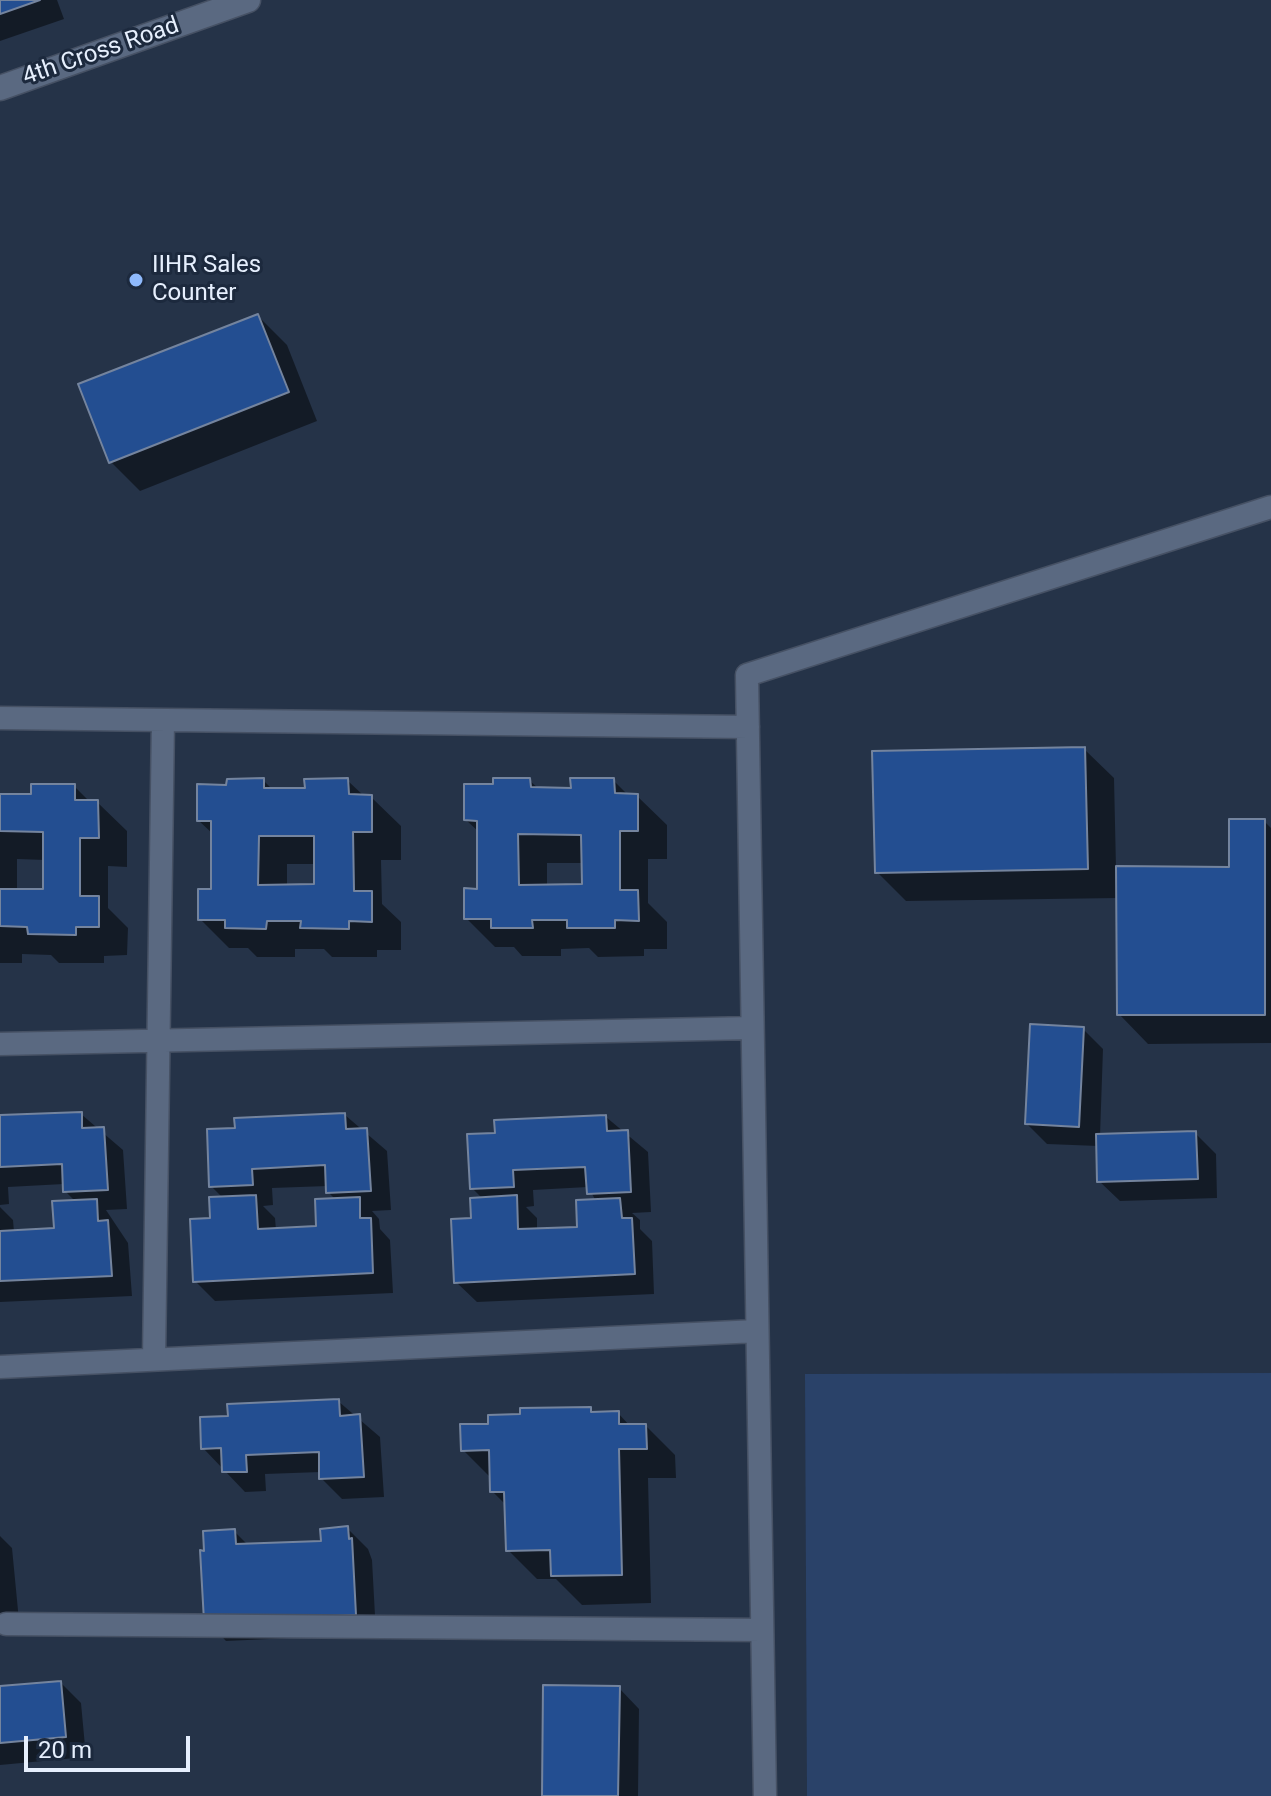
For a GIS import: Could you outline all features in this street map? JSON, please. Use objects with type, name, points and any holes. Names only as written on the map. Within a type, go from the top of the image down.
[{"type":"street","name":"4th Cross Road","points":[[0,88],[248,0]]},
{"type":"lane","points":[[765,1796],[747,675],[1271,507]]},
{"type":"lane","points":[[0,718],[748,727]]},
{"type":"lane","points":[[154,1359],[163,720]]},
{"type":"lane","points":[[0,1044],[752,1028]]},
{"type":"lane","points":[[0,1367],[757,1331]]},
{"type":"lane","points":[[6,1624],[762,1630]]},
{"type":"shaded area","points":[[1271,1373],[1271,1796],[807,1796],[805,1374]]},
{"type":"building","points":[[0,0],[40,0],[0,14]]},
{"type":"building","points":[[258,314],[289,392],[109,463],[78,384]]},
{"type":"building","points":[[1085,747],[1088,869],[875,873],[872,751]]},
{"type":"building","points":[[264,778],[264,788],[305,788],[304,779],[348,778],[349,794],[372,795],[372,832],[353,832],[354,891],[372,891],[372,922],[349,921],[349,929],[300,928],[301,921],[267,921],[266,929],[225,928],[225,920],[198,920],[198,889],[211,889],[211,821],[197,821],[197,784],[226,785],[227,779]],"holes":[[[259,836],[314,836],[314,884],[258,885]]]},
{"type":"building","points":[[493,778],[530,778],[531,787],[571,788],[570,778],[614,778],[615,793],[638,794],[638,831],[620,831],[620,890],[638,890],[639,921],[615,920],[615,928],[567,928],[567,920],[532,920],[533,928],[491,928],[491,919],[464,919],[464,888],[477,889],[477,821],[464,820],[464,784],[493,784]],"holes":[[[518,834],[581,835],[582,884],[519,885]]]},
{"type":"building","points":[[31,784],[75,784],[75,800],[98,800],[99,838],[80,838],[80,896],[99,896],[99,927],[76,927],[76,935],[28,934],[27,927],[0,926],[0,889],[43,889],[43,832],[0,831],[0,794],[31,794]]},
{"type":"building","points":[[1229,819],[1265,819],[1265,1015],[1117,1015],[1116,866],[1229,867]]},
{"type":"building","points":[[1030,1024],[1084,1027],[1079,1127],[1025,1124]]},
{"type":"building","points":[[82,1112],[82,1128],[104,1127],[108,1190],[63,1192],[62,1164],[0,1167],[0,1115]]},
{"type":"building","points":[[345,1113],[346,1129],[367,1128],[371,1191],[326,1193],[325,1165],[252,1169],[253,1185],[209,1187],[207,1129],[235,1128],[234,1118]]},
{"type":"building","points":[[606,1115],[607,1131],[628,1130],[631,1192],[587,1194],[585,1167],[513,1170],[514,1187],[470,1189],[467,1134],[495,1133],[494,1120]]},
{"type":"building","points":[[1196,1131],[1198,1179],[1097,1182],[1096,1134]]},
{"type":"building","points":[[256,1195],[258,1229],[316,1226],[315,1199],[360,1197],[360,1218],[371,1218],[373,1273],[193,1282],[190,1219],[210,1218],[209,1197]]},
{"type":"building","points":[[517,1195],[518,1229],[577,1227],[576,1200],[620,1198],[622,1218],[632,1218],[635,1274],[454,1283],[451,1219],[471,1218],[470,1198]]},
{"type":"building","points":[[97,1199],[98,1221],[108,1220],[112,1276],[0,1281],[0,1231],[54,1228],[52,1201]]},
{"type":"building","points":[[339,1399],[340,1416],[360,1414],[364,1477],[319,1479],[319,1452],[246,1455],[247,1472],[222,1472],[221,1448],[201,1449],[200,1417],[228,1416],[227,1404]]},
{"type":"building","points":[[591,1407],[591,1412],[619,1411],[619,1424],[646,1424],[647,1449],[619,1449],[622,1575],[551,1576],[550,1550],[506,1551],[504,1492],[490,1492],[489,1450],[461,1451],[460,1424],[488,1424],[488,1415],[520,1414],[520,1408]]},
{"type":"building","points":[[348,1526],[349,1539],[352,1538],[356,1615],[204,1621],[200,1550],[204,1551],[203,1531],[235,1529],[236,1544],[321,1541],[320,1529]]},
{"type":"building","points":[[61,1681],[66,1737],[0,1743],[0,1686]]},
{"type":"building","points":[[543,1685],[620,1686],[618,1796],[542,1796]]},
{"type":"place","name":"IIHR Sales Counter","points":[[136,280]]}]
